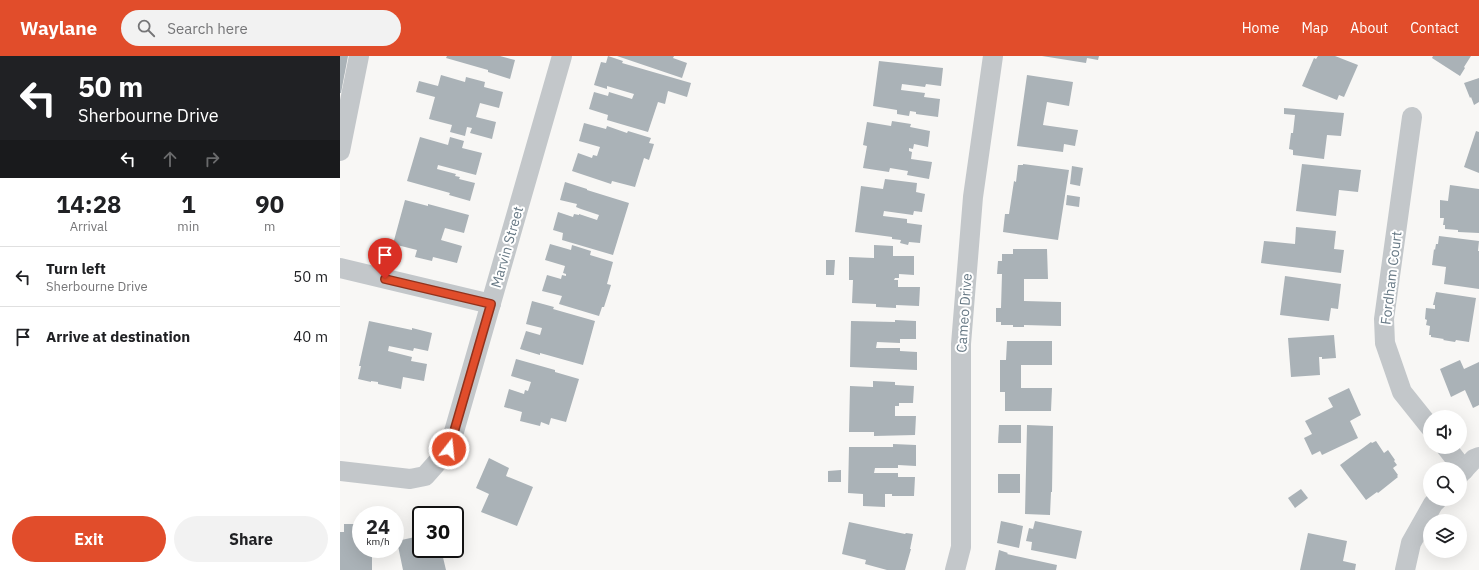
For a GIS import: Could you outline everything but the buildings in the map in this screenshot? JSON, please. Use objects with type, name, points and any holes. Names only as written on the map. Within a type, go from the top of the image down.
[{"type":"street","points":[[340,150],[359,56]]},
{"type":"street","name":"Marvin Street","points":[[340,470],[410,479],[425,476],[449,449],[562,56]]},
{"type":"street","name":"Cameo Drive","points":[[955,570],[962,547],[961,344],[973,197],[993,56]]},
{"type":"street","name":"Fordham Court","points":[[1412,117],[1384,319],[1385,343],[1402,392],[1423,418]]},
{"type":"street","points":[[340,268],[491,304]]},
{"type":"street","points":[[1467,467],[1474,459],[1479,457]]},
{"type":"street","points":[[1405,570],[1411,543],[1432,506]]},
{"type":"route","points":[[385,279],[491,304],[449,449]]}]
